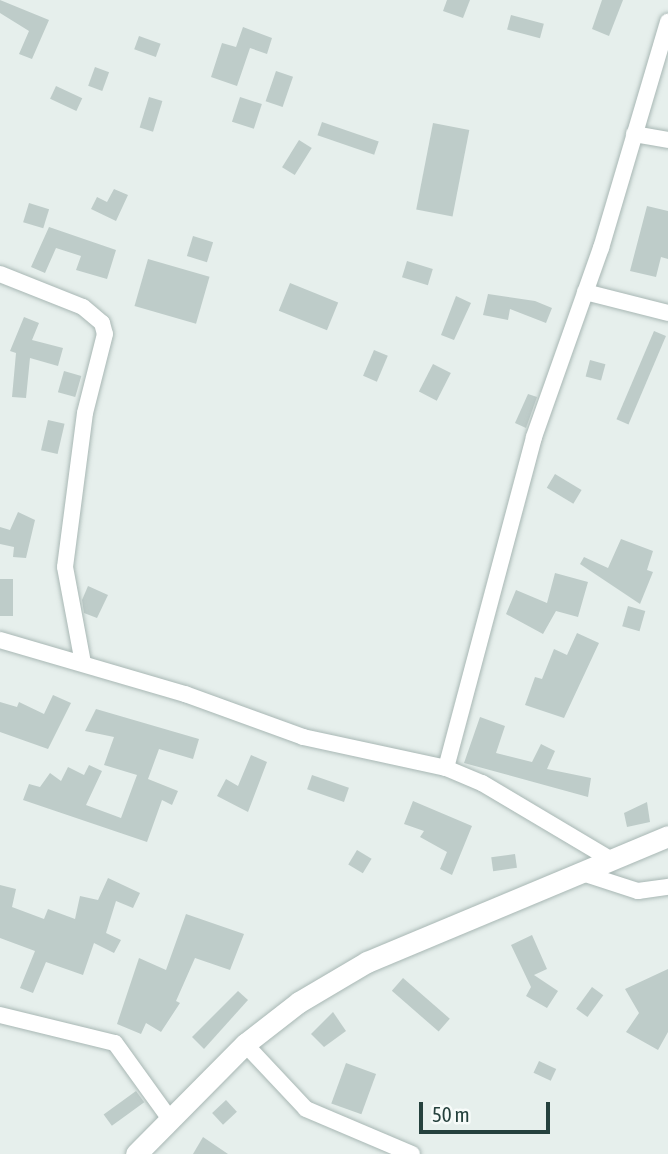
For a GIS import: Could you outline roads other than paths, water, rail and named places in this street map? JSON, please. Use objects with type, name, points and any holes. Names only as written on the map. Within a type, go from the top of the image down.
[{"type":"street","points":[[446,768],[534,437],[585,292],[668,22]]},
{"type":"street","points":[[634,134],[668,140]]},
{"type":"street","points":[[0,274],[83,307],[102,323],[105,334],[87,401],[65,567],[83,663]]},
{"type":"street","points":[[585,292],[668,313]]},
{"type":"street","points":[[0,640],[185,694],[303,737],[446,768],[482,783],[610,859]]},
{"type":"street","points":[[136,1154],[245,1044],[299,1002],[367,962],[668,836]]},
{"type":"street","points":[[579,872],[638,891],[668,887]]},
{"type":"street","points":[[0,1015],[115,1043],[169,1118]]},
{"type":"street","points":[[245,1044],[306,1109],[412,1154]]}]
